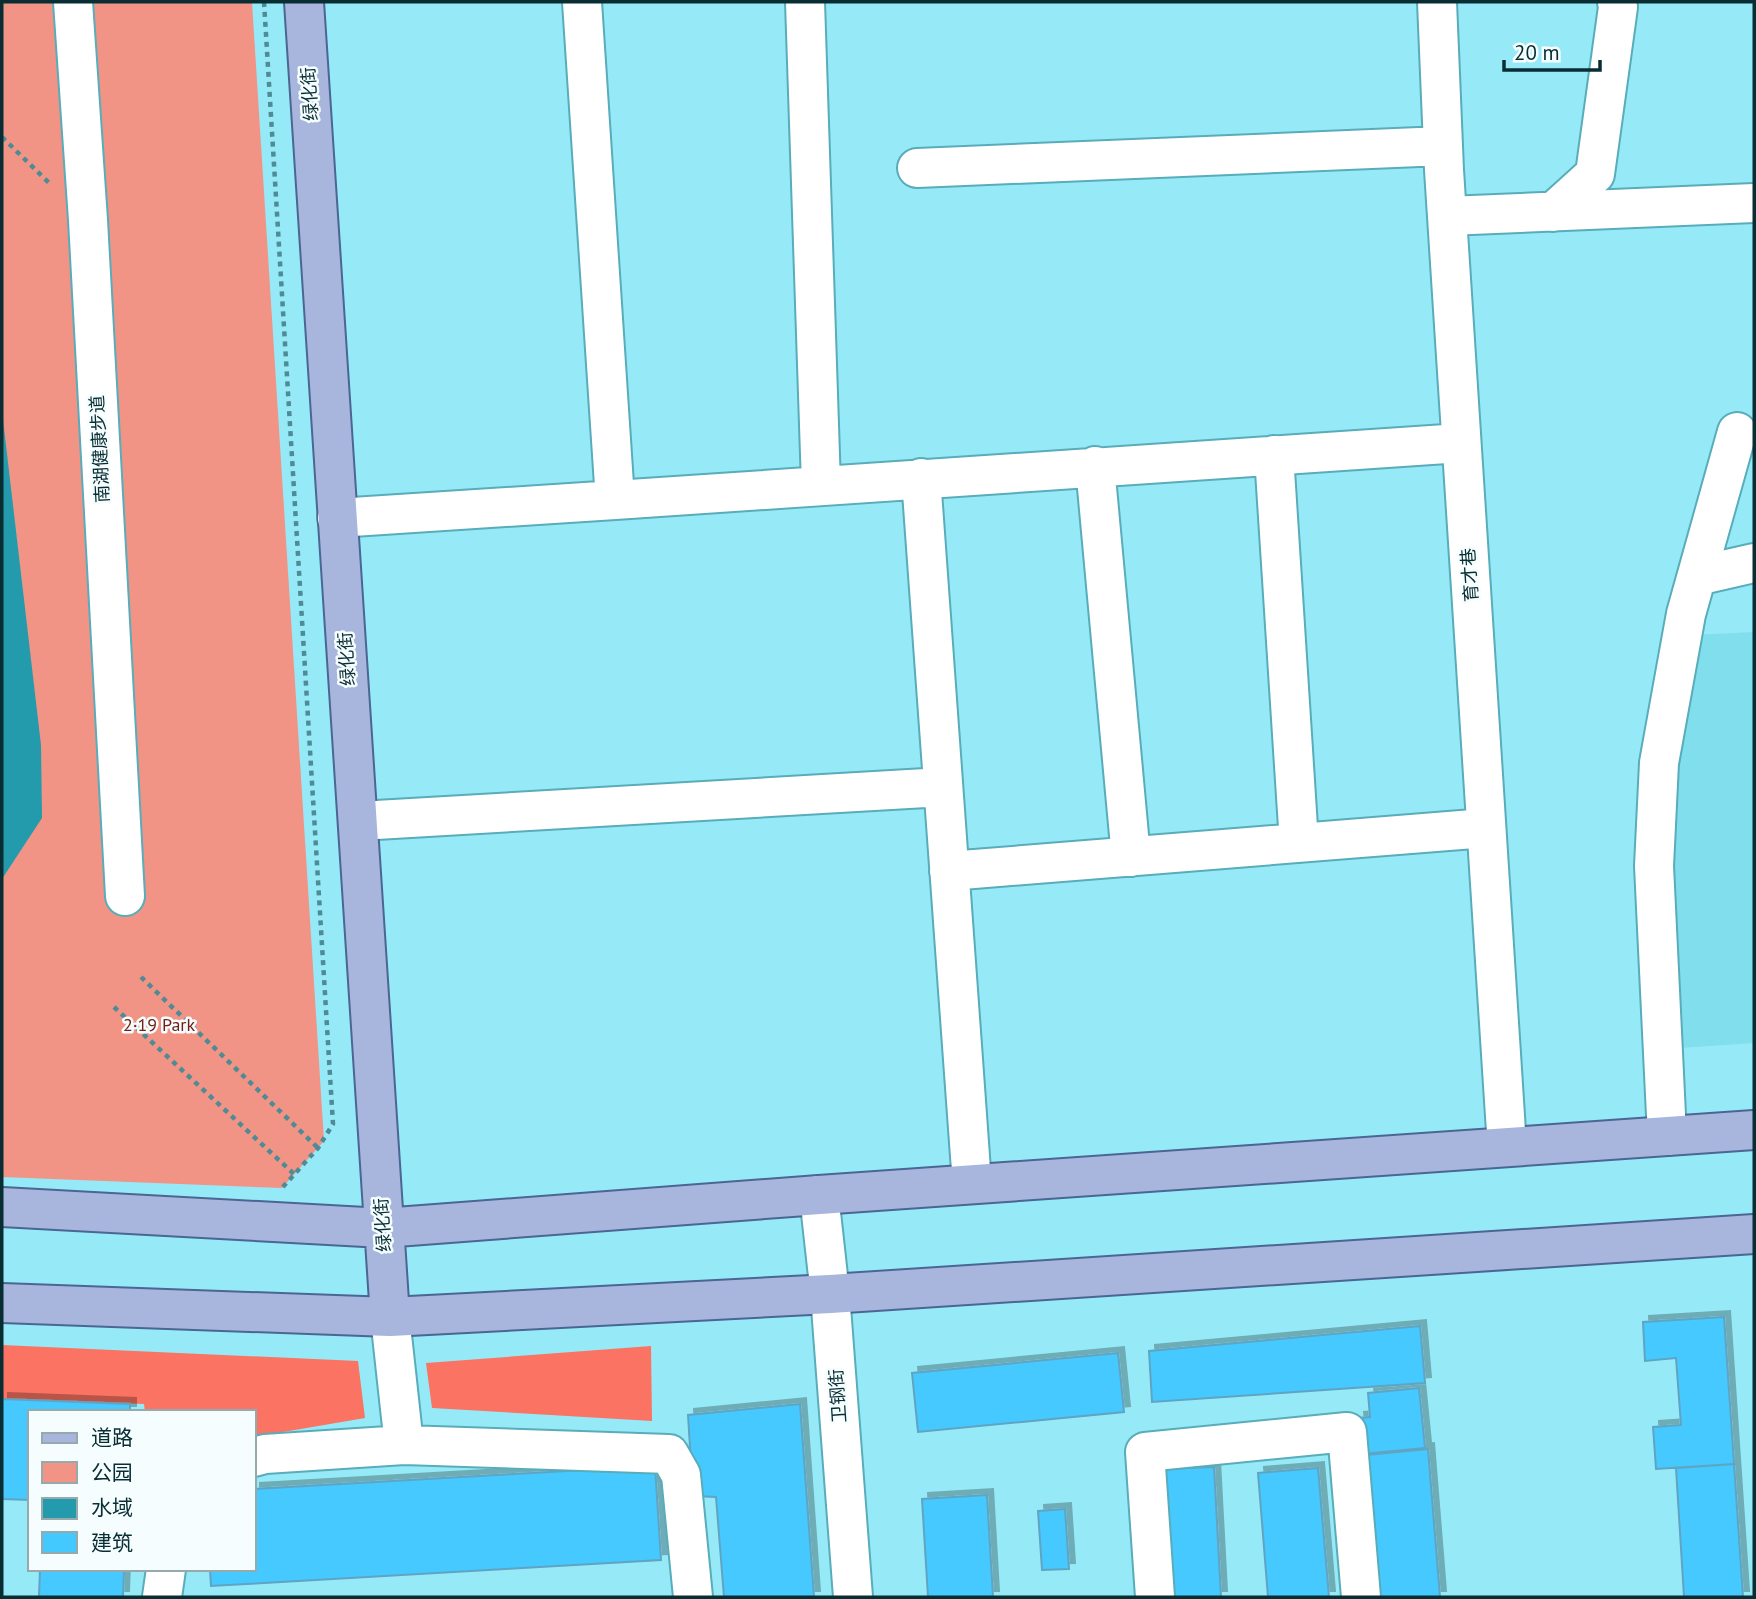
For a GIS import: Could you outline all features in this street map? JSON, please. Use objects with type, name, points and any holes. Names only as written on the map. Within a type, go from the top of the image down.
[{"type":"main road","name":"绿化街","points":[[305,2],[390,1317]]},
{"type":"main road","points":[[2,1207],[383,1228],[1754,1130]]},
{"type":"main road","points":[[4,1303],[390,1317],[830,1294],[1754,1234]]},
{"type":"street","name":"南湖健康步道","points":[[73,2],[88,220],[125,896]]},
{"type":"street","points":[[582,2],[615,500]]},
{"type":"street","points":[[805,2],[821,485]]},
{"type":"street","name":"育才巷","points":[[1437,2],[1447,216],[1507,1147]]},
{"type":"street","points":[[1553,212],[1595,174],[1617,2]]},
{"type":"street","points":[[918,167],[1443,146]]},
{"type":"street","points":[[1447,216],[1754,203]]},
{"type":"street","points":[[1667,1136],[1654,866],[1660,763],[1686,614],[1737,432]]},
{"type":"street","points":[[337,518],[1461,443]]},
{"type":"street","points":[[1274,455],[1299,844]]},
{"type":"street","points":[[1095,467],[1131,857]]},
{"type":"street","points":[[921,478],[972,1184]]},
{"type":"street","points":[[1697,576],[1754,563]]},
{"type":"street","points":[[359,821],[943,787]]},
{"type":"street","points":[[949,871],[1486,828]]},
{"type":"street","name":"卫钢街","points":[[819,1195],[830,1294],[853,1597]]},
{"type":"street","points":[[390,1317],[404,1446]]},
{"type":"street","points":[[1156,1597],[1145,1452],[1347,1432],[1361,1597]]},
{"type":"street","points":[[256,1456],[404,1446],[669,1454],[681,1475],[693,1597]]},
{"type":"street","points":[[162,1597],[166,1571]]},
{"type":"path","points":[[114,1007],[294,1174],[317,1148],[333,1124],[264,2]]},
{"type":"path","points":[[2,137],[50,183]]},
{"type":"path","points":[[141,977],[317,1148]]},
{"type":"shaded area","points":[[1754,632],[1754,1043],[1680,1048],[1667,823],[1692,635]]},
{"type":"shaded area","points":[[2,1345],[358,1361],[365,1418],[256,1437],[256,1410],[145,1410],[144,1404],[2,1399]]},
{"type":"shaded area","points":[[651,1346],[652,1421],[432,1408],[426,1363]]},
{"type":"green space","name":"2·19 Park","points":[[2,2],[252,2],[324,1141],[282,1188],[2,1177]]},
{"type":"water","points":[[2,411],[41,745],[42,818],[2,879]]},
{"type":"building","points":[[1724,1317],[1734,1464],[1656,1469],[1653,1427],[1681,1425],[1676,1358],[1645,1361],[1643,1322]]},
{"type":"building","points":[[1420,1326],[1425,1383],[1152,1402],[1149,1351]]},
{"type":"building","points":[[1118,1353],[1124,1412],[918,1432],[912,1373]]},
{"type":"building","points":[[1419,1388],[1425,1448],[1362,1454],[1358,1418],[1370,1417],[1368,1393]]},
{"type":"building","points":[[2,1399],[130,1404],[130,1410],[28,1410],[28,1500],[2,1499]]},
{"type":"building","points":[[800,1404],[814,1597],[724,1597],[716,1497],[693,1496],[688,1415]]},
{"type":"building","points":[[1428,1449],[1440,1597],[1378,1597],[1366,1455]]},
{"type":"building","points":[[1734,1464],[1743,1597],[1684,1597],[1676,1468]]},
{"type":"building","points":[[655,1466],[661,1560],[211,1586],[210,1571],[256,1571],[256,1489]]},
{"type":"building","points":[[1214,1467],[1221,1597],[1172,1597],[1162,1469]]},
{"type":"building","points":[[1318,1468],[1329,1597],[1268,1597],[1258,1473]]},
{"type":"building","points":[[987,1495],[993,1597],[928,1597],[922,1499]]},
{"type":"building","points":[[1065,1509],[1069,1569],[1042,1570],[1038,1511]]},
{"type":"building","points":[[40,1571],[124,1571],[123,1597],[39,1597]]}]
